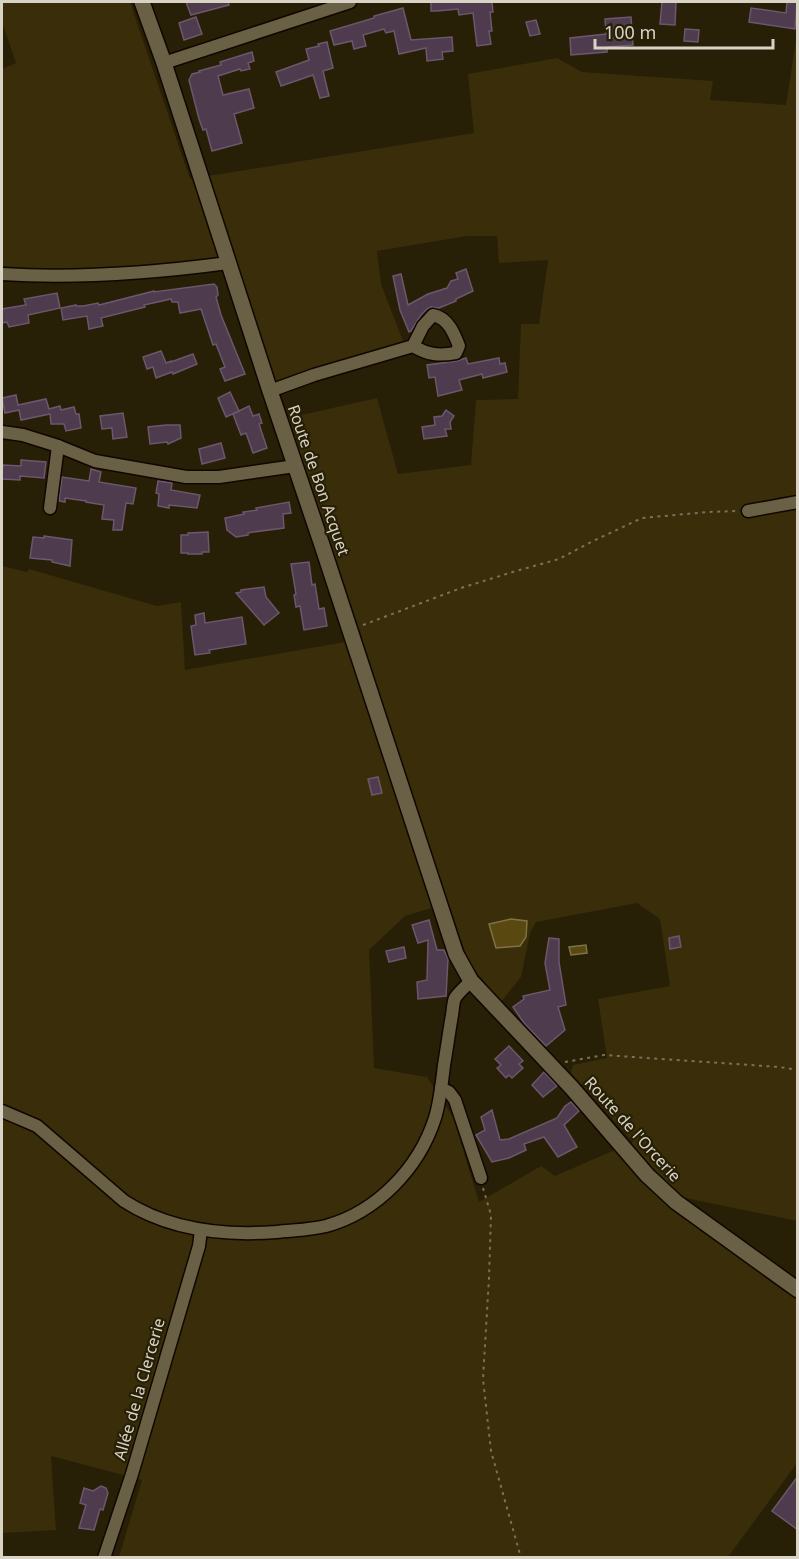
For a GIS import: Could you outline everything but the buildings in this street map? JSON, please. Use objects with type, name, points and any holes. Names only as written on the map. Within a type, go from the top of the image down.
[{"type":"street","name":"Route de Bon Acquet","points":[[142,2],[456,954],[467,975]]},
{"type":"street","points":[[164,63],[350,2]]},
{"type":"street","points":[[2,274],[80,276],[125,274],[228,263]]},
{"type":"street","points":[[270,391],[314,375],[413,346]]},
{"type":"street","points":[[2,432],[23,435],[58,446],[94,461],[186,477],[219,477],[295,466]]},
{"type":"street","points":[[50,508],[58,446]]},
{"type":"street","points":[[748,511],[798,502]]},
{"type":"street","points":[[2,1111],[37,1126],[103,1184],[138,1210],[166,1221],[201,1230],[225,1232],[263,1233],[326,1226],[346,1219],[391,1189],[408,1171],[424,1145],[435,1118],[455,999],[467,975]]},
{"type":"street","name":"Route de l'Orcerie","points":[[467,975],[573,1088],[647,1175],[676,1202],[798,1290]]},
{"type":"street","points":[[441,1088],[449,1092],[455,1100],[481,1178]]},
{"type":"street","name":"Allée de la Clercerie","points":[[104,1557],[148,1419],[199,1246],[201,1230]]},
{"type":"path","points":[[350,630],[461,588],[559,560],[642,518],[699,512],[748,511]]},
{"type":"path","points":[[551,1065],[604,1055],[779,1067],[798,1071]]},
{"type":"path","points":[[481,1178],[491,1215],[483,1379],[491,1451],[521,1557]]},
{"type":"shaded area","points":[[2,2],[130,2],[190,179],[474,133],[468,74],[557,58],[582,72],[713,81],[710,100],[786,105],[797,34],[797,1221],[652,1191],[797,1286],[797,1463],[728,1557],[119,1557],[142,1480],[51,1456],[56,1530],[2,1533],[2,566],[27,572],[29,569],[157,606],[181,602],[185,670],[362,639],[288,418],[377,398],[398,474],[471,465],[476,400],[518,399],[521,324],[539,324],[548,260],[499,263],[497,236],[467,236],[377,251],[381,284],[403,341],[275,381],[232,252],[206,260],[131,267],[48,270],[2,266],[2,69],[16,63],[2,22]],"holes":[[[448,903],[469,963],[501,1002],[521,977],[530,933],[536,922],[637,903],[660,919],[670,986],[598,999],[607,1058],[573,1065],[571,1073],[633,1142],[555,1176],[541,1166],[479,1202],[453,1117],[427,1077],[374,1068],[369,950],[405,916]]]},
{"type":"shaded area","points":[[511,919],[527,921],[526,937],[520,946],[496,948],[489,924]]},
{"type":"shaded area","points":[[586,945],[587,953],[571,955],[569,947]]}]
